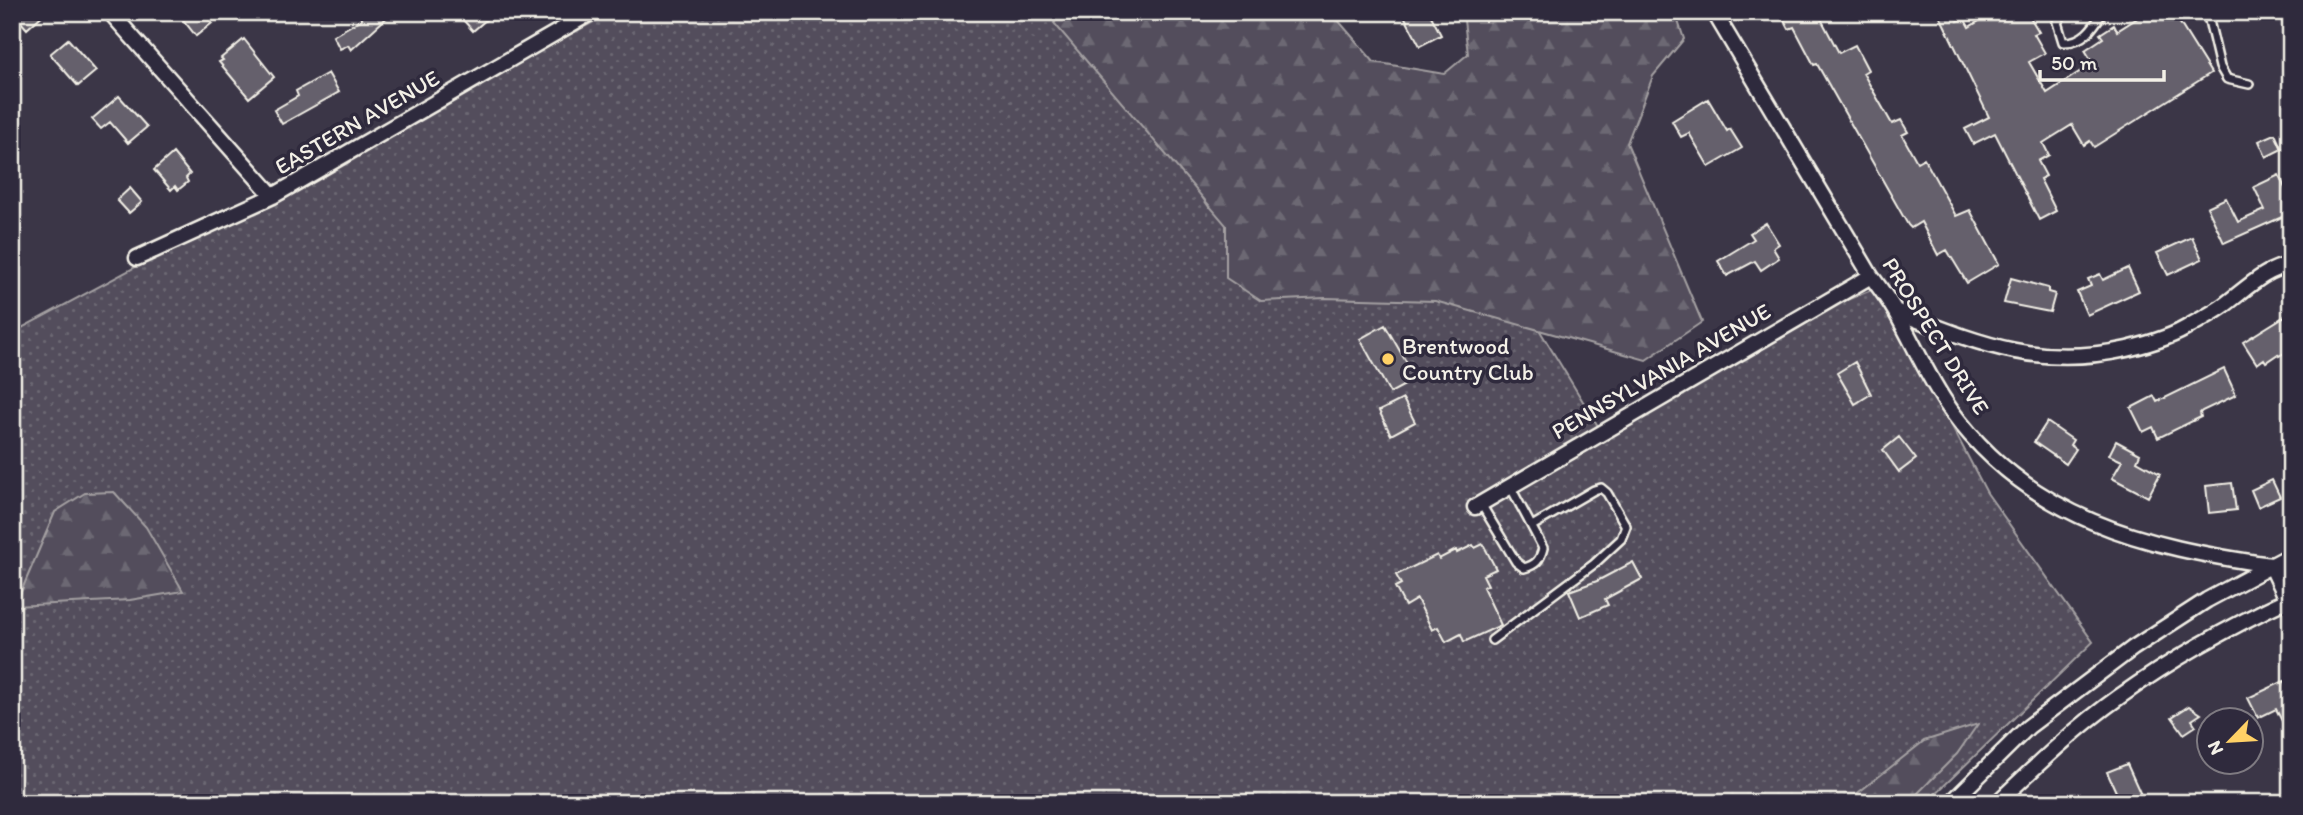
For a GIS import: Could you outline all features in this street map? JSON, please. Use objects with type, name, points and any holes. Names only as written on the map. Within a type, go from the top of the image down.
[{"type":"street","points":[[110,12],[273,196]]},
{"type":"street","name":"EASTERN AVENUE","points":[[137,258],[273,196],[570,17],[592,12]]},
{"type":"street","name":"PROSPECT DRIVE","points":[[1714,12],[1871,276],[1895,311],[1922,366],[1950,409],[1980,447],[2024,485],[2092,523],[2149,541],[2272,565]]},
{"type":"street","points":[[1895,311],[2010,352],[2054,357],[2097,355],[2140,346],[2183,330],[2224,305],[2254,282],[2281,266],[2291,265]]},
{"type":"street","name":"PENNSYLVANIA AVENUE","points":[[1478,505],[1871,276]]},
{"type":"street","points":[[1957,801],[2028,727],[2133,648],[2207,600],[2291,555]]},
{"type":"street","points":[[1997,803],[2073,733],[2118,697],[2184,654],[2289,599],[2272,565]]},
{"type":"lane","points":[[2065,12],[2057,22],[2063,42],[2075,43],[2088,34],[2103,12]]},
{"type":"lane","points":[[2207,12],[2220,67],[2227,79],[2249,84]]},
{"type":"lane","points":[[1478,505],[1511,555],[1524,568],[1533,566],[1541,558],[1543,548],[1510,486]]},
{"type":"lane","points":[[1492,640],[1594,564],[1621,539],[1626,526],[1607,493],[1601,488],[1594,489],[1532,526]]},
{"type":"green space","name":"Brentwood Country Club","points":[[612,12],[1074,12],[1209,207],[1326,169],[1512,285],[1601,431],[1789,323],[1879,287],[1987,493],[2093,642],[1926,803],[12,803],[12,333]]},
{"type":"green space","points":[[1063,12],[1331,12],[1374,62],[1444,74],[1468,54],[1463,12],[1675,12],[1684,39],[1653,76],[1627,143],[1702,322],[1646,360],[1435,301],[1325,298],[1261,301],[1226,278],[1226,225],[1054,23]]},
{"type":"green space","points":[[114,492],[146,527],[183,591],[130,600],[15,606],[55,512],[85,493]]},
{"type":"green space","points":[[1978,724],[1957,754],[1908,803],[1845,803],[1924,741]]},
{"type":"building","points":[[12,12],[46,12],[27,29]]},
{"type":"building","points":[[177,12],[203,12],[212,23],[196,36]]},
{"type":"building","points":[[356,12],[393,12],[351,50],[348,45],[340,49],[333,36],[362,19]]},
{"type":"building","points":[[456,12],[495,12],[473,31]]},
{"type":"building","points":[[1402,12],[1429,12],[1441,35],[1420,46]]},
{"type":"building","points":[[1780,12],[1821,12],[1818,13],[1839,53],[1855,45],[1868,70],[1863,73],[1892,124],[1901,120],[1908,132],[1902,135],[1917,162],[1924,158],[1956,216],[1970,210],[1999,264],[1967,283],[1947,250],[1938,255],[1921,222],[1911,228],[1908,225],[1817,64],[1814,65],[1794,27],[1789,29]]},
{"type":"building","points":[[1938,12],[1954,12],[1958,21],[1964,18],[1969,27],[1994,12],[2027,12],[2039,32],[2034,34],[2045,53],[2029,62],[2047,93],[2093,63],[2085,50],[2103,38],[2100,34],[2114,25],[2117,31],[2147,12],[2173,12],[2211,73],[2094,147],[2090,141],[2084,145],[2072,125],[2043,143],[2049,155],[2038,161],[2046,176],[2040,179],[2056,211],[2039,220],[1995,133],[1973,144],[1965,129],[1989,117]]},
{"type":"building","points":[[68,39],[96,71],[78,86],[50,54]]},
{"type":"building","points":[[244,39],[274,77],[249,98],[219,62]]},
{"type":"building","points":[[328,73],[339,92],[282,124],[274,110],[298,96],[296,91]]},
{"type":"building","points":[[119,96],[147,127],[128,143],[110,122],[101,129],[92,119]]},
{"type":"building","points":[[1708,99],[1727,131],[1730,129],[1742,148],[1709,167],[1689,133],[1681,137],[1672,121]]},
{"type":"building","points":[[2275,134],[2282,149],[2266,157],[2259,141]]},
{"type":"building","points":[[173,153],[190,174],[186,178],[188,182],[178,190],[175,186],[171,190],[154,170]]},
{"type":"building","points":[[2279,175],[2291,201],[2291,213],[2224,243],[2207,207],[2226,198],[2238,222],[2265,210],[2254,187]]},
{"type":"building","points":[[130,188],[142,202],[129,213],[117,200]]},
{"type":"building","points":[[1766,223],[1779,244],[1773,248],[1779,258],[1761,270],[1755,261],[1727,276],[1718,261],[1754,239],[1750,233]]},
{"type":"building","points":[[2192,237],[2202,259],[2168,275],[2157,253]]},
{"type":"building","points":[[2128,268],[2139,291],[2087,315],[2077,292],[2091,286],[2088,279],[2100,274],[2103,280]]},
{"type":"building","points":[[2011,278],[2048,288],[2048,292],[2055,294],[2050,312],[2004,303]]},
{"type":"building","points":[[2285,316],[2291,326],[2291,349],[2257,364],[2243,342]]},
{"type":"building","name":"Brentwood Country Club","points":[[1385,325],[1416,379],[1390,393],[1360,339]]},
{"type":"building","points":[[1855,362],[1871,394],[1855,404],[1837,373]]},
{"type":"building","points":[[2224,369],[2236,395],[2202,411],[2201,417],[2158,438],[2153,427],[2143,432],[2131,408],[2154,396],[2157,402]]},
{"type":"building","points":[[1403,399],[1415,422],[1391,435],[1379,411]]},
{"type":"building","points":[[2047,422],[2073,440],[2070,445],[2076,449],[2066,464],[2034,442]]},
{"type":"building","points":[[1899,437],[1916,459],[1899,472],[1883,450]]},
{"type":"building","points":[[2116,441],[2140,454],[2137,461],[2160,474],[2148,497],[2112,478],[2122,461],[2109,455]]},
{"type":"building","points":[[2272,480],[2280,497],[2258,507],[2251,490]]},
{"type":"building","points":[[2232,483],[2236,510],[2209,513],[2206,486]]},
{"type":"building","points":[[1483,544],[1496,569],[1483,575],[1488,585],[1483,587],[1501,625],[1464,642],[1461,634],[1446,642],[1438,627],[1432,630],[1417,599],[1405,606],[1395,587],[1401,584],[1396,575],[1437,555],[1439,559],[1456,550],[1457,553],[1473,545],[1475,548]]},
{"type":"building","points":[[1633,562],[1642,579],[1605,599],[1608,605],[1580,617],[1569,591],[1597,581]]},
{"type":"building","points":[[2284,681],[2287,689],[2291,688],[2291,707],[2284,725],[2276,709],[2264,715],[2264,706],[2252,706],[2248,698]]},
{"type":"building","points":[[2189,706],[2194,709],[2194,727],[2184,734],[2172,717]]},
{"type":"building","points":[[2127,764],[2142,797],[2130,803],[2121,803],[2107,772]]},
{"type":"place","name":"Brentwood Country Club","points":[[1388,359]]}]
